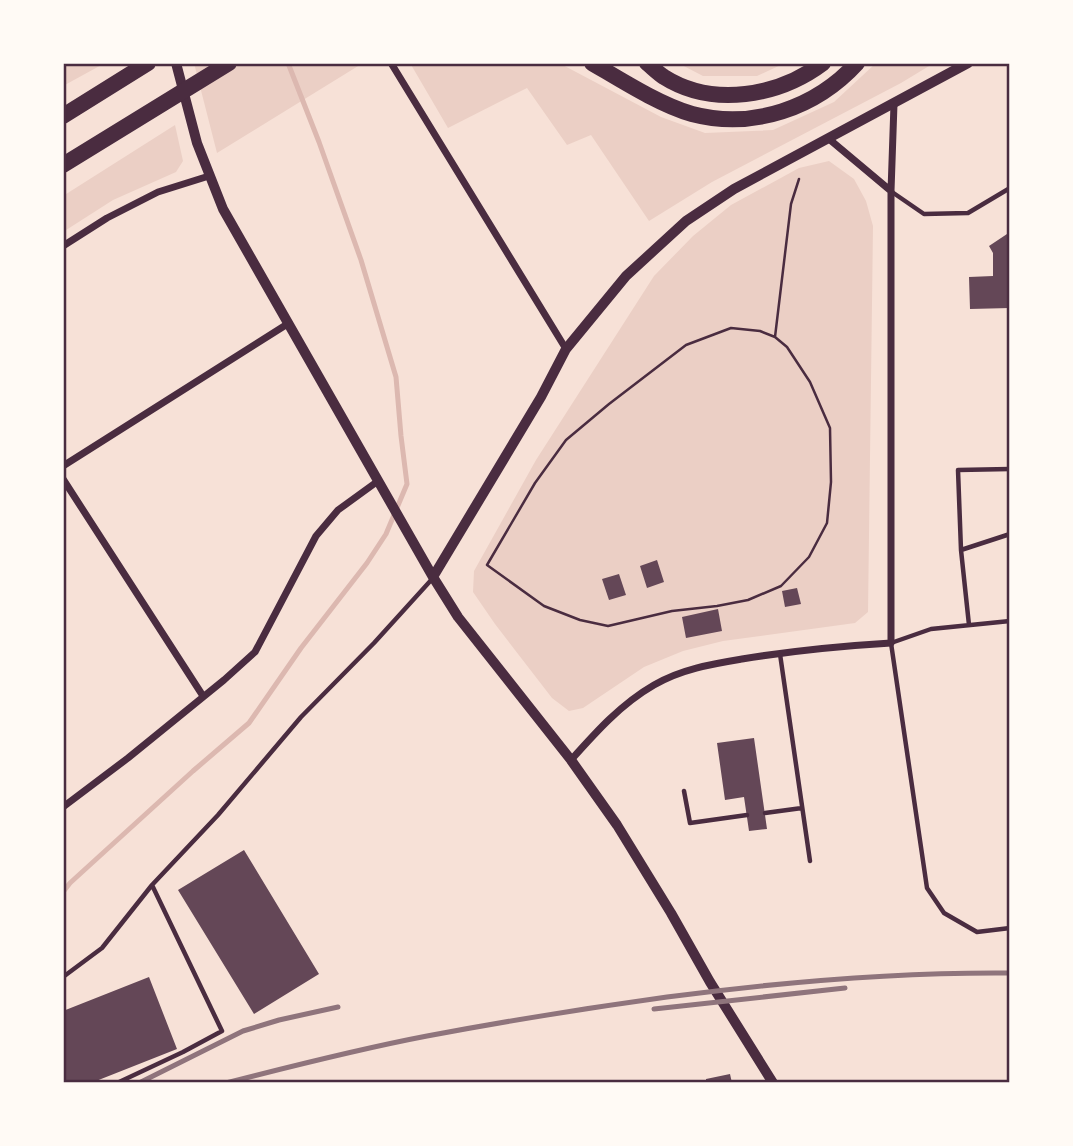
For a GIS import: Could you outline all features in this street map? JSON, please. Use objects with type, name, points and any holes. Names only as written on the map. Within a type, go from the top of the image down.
[{"type":"highway","points":[[63,116],[148,63]]},
{"type":"highway","points":[[63,165],[229,63]]},
{"type":"highway","points":[[592,63],[679,109],[730,119],[758,118],[795,108],[847,75],[858,63]]},
{"type":"highway","points":[[647,63],[665,77],[684,86],[724,95],[753,94],[778,87],[823,63]]},
{"type":"street","points":[[176,63],[197,144],[223,209],[433,577],[458,617],[570,760],[617,825],[772,1080]]},
{"type":"street","points":[[391,63],[566,349]]},
{"type":"street","points":[[433,577],[541,397],[566,349],[626,276],[686,221],[734,189],[968,63]]},
{"type":"street","points":[[570,760],[611,716],[655,684],[699,667],[841,646],[891,643],[891,191],[894,104]]},
{"type":"street","points":[[829,139],[891,191]]},
{"type":"street","points":[[63,246],[107,218],[158,192],[209,176]]},
{"type":"street","points":[[63,466],[289,323]]},
{"type":"street","points":[[63,479],[203,696]]},
{"type":"street","points":[[63,807],[128,758],[256,652],[316,536],[338,510],[381,485]]},
{"type":"lane","points":[[891,191],[924,214],[968,214],[1010,188]]},
{"type":"lane","points":[[969,625],[961,550],[958,470],[1010,469]]},
{"type":"lane","points":[[961,550],[1010,534]]},
{"type":"lane","points":[[63,977],[102,948],[152,885],[218,815],[301,717],[374,643],[433,577]]},
{"type":"lane","points":[[1010,621],[931,629],[891,643],[927,888],[944,913],[977,932],[1010,928]]},
{"type":"lane","points":[[780,654],[810,861]]},
{"type":"lane","points":[[684,791],[690,823],[747,815]]},
{"type":"lane","points":[[765,813],[802,808]]},
{"type":"lane","points":[[117,1083],[222,1031],[152,885]]},
{"type":"lane","points":[[996,1083],[1010,1082]]},
{"type":"path","points":[[775,337],[791,204],[799,179]]},
{"type":"path","points":[[731,328],[760,331],[775,337],[787,347],[810,382],[830,428],[831,482],[827,523],[809,557],[781,586],[748,600],[672,611],[608,625],[580,620],[544,606],[487,565],[535,482],[566,440],[608,404],[685,345],[731,328]]},
{"type":"shaded area","points":[[63,63],[105,63],[63,86]]},
{"type":"shaded area","points":[[194,63],[363,63],[217,153]]},
{"type":"shaded area","points":[[410,63],[559,63],[661,117],[705,133],[773,130],[834,102],[876,63],[934,63],[712,182],[649,221],[591,135],[567,145],[527,88],[448,128]]},
{"type":"shaded area","points":[[678,63],[785,63],[757,76],[703,76]]},
{"type":"shaded area","points":[[175,125],[183,161],[176,172],[113,200],[63,232],[63,196]]},
{"type":"shaded area","points":[[829,161],[854,179],[866,201],[873,226],[868,612],[855,623],[723,641],[683,651],[644,667],[583,708],[569,711],[552,698],[473,592],[474,571],[536,460],[654,276],[693,236],[731,205],[799,168]]},
{"type":"building","points":[[1010,232],[1010,308],[970,309],[969,277],[993,276],[993,253],[989,246]]},
{"type":"building","points":[[657,560],[664,582],[647,588],[640,566]]},
{"type":"building","points":[[619,574],[626,595],[609,600],[602,579]]},
{"type":"building","points":[[797,588],[801,604],[785,607],[782,591]]},
{"type":"building","points":[[718,609],[722,631],[686,638],[682,617]]},
{"type":"building","points":[[754,738],[767,829],[749,831],[744,797],[725,800],[717,743]]},
{"type":"building","points":[[244,850],[319,974],[254,1014],[178,890]]},
{"type":"building","points":[[149,977],[177,1049],[91,1083],[63,1083],[63,1011]]},
{"type":"building","points":[[730,1074],[732,1083],[706,1083],[706,1079]]},
{"type":"waterway","points":[[63,892],[193,771],[249,723],[301,648],[367,563],[386,534],[407,484],[396,377],[361,260],[288,63]]},
{"type":"railway","points":[[226,1083],[427,1036],[667,997],[838,979],[1010,973]]},
{"type":"railway","points":[[654,1009],[845,988]]},
{"type":"railway","points":[[139,1083],[243,1031],[338,1007]]}]
